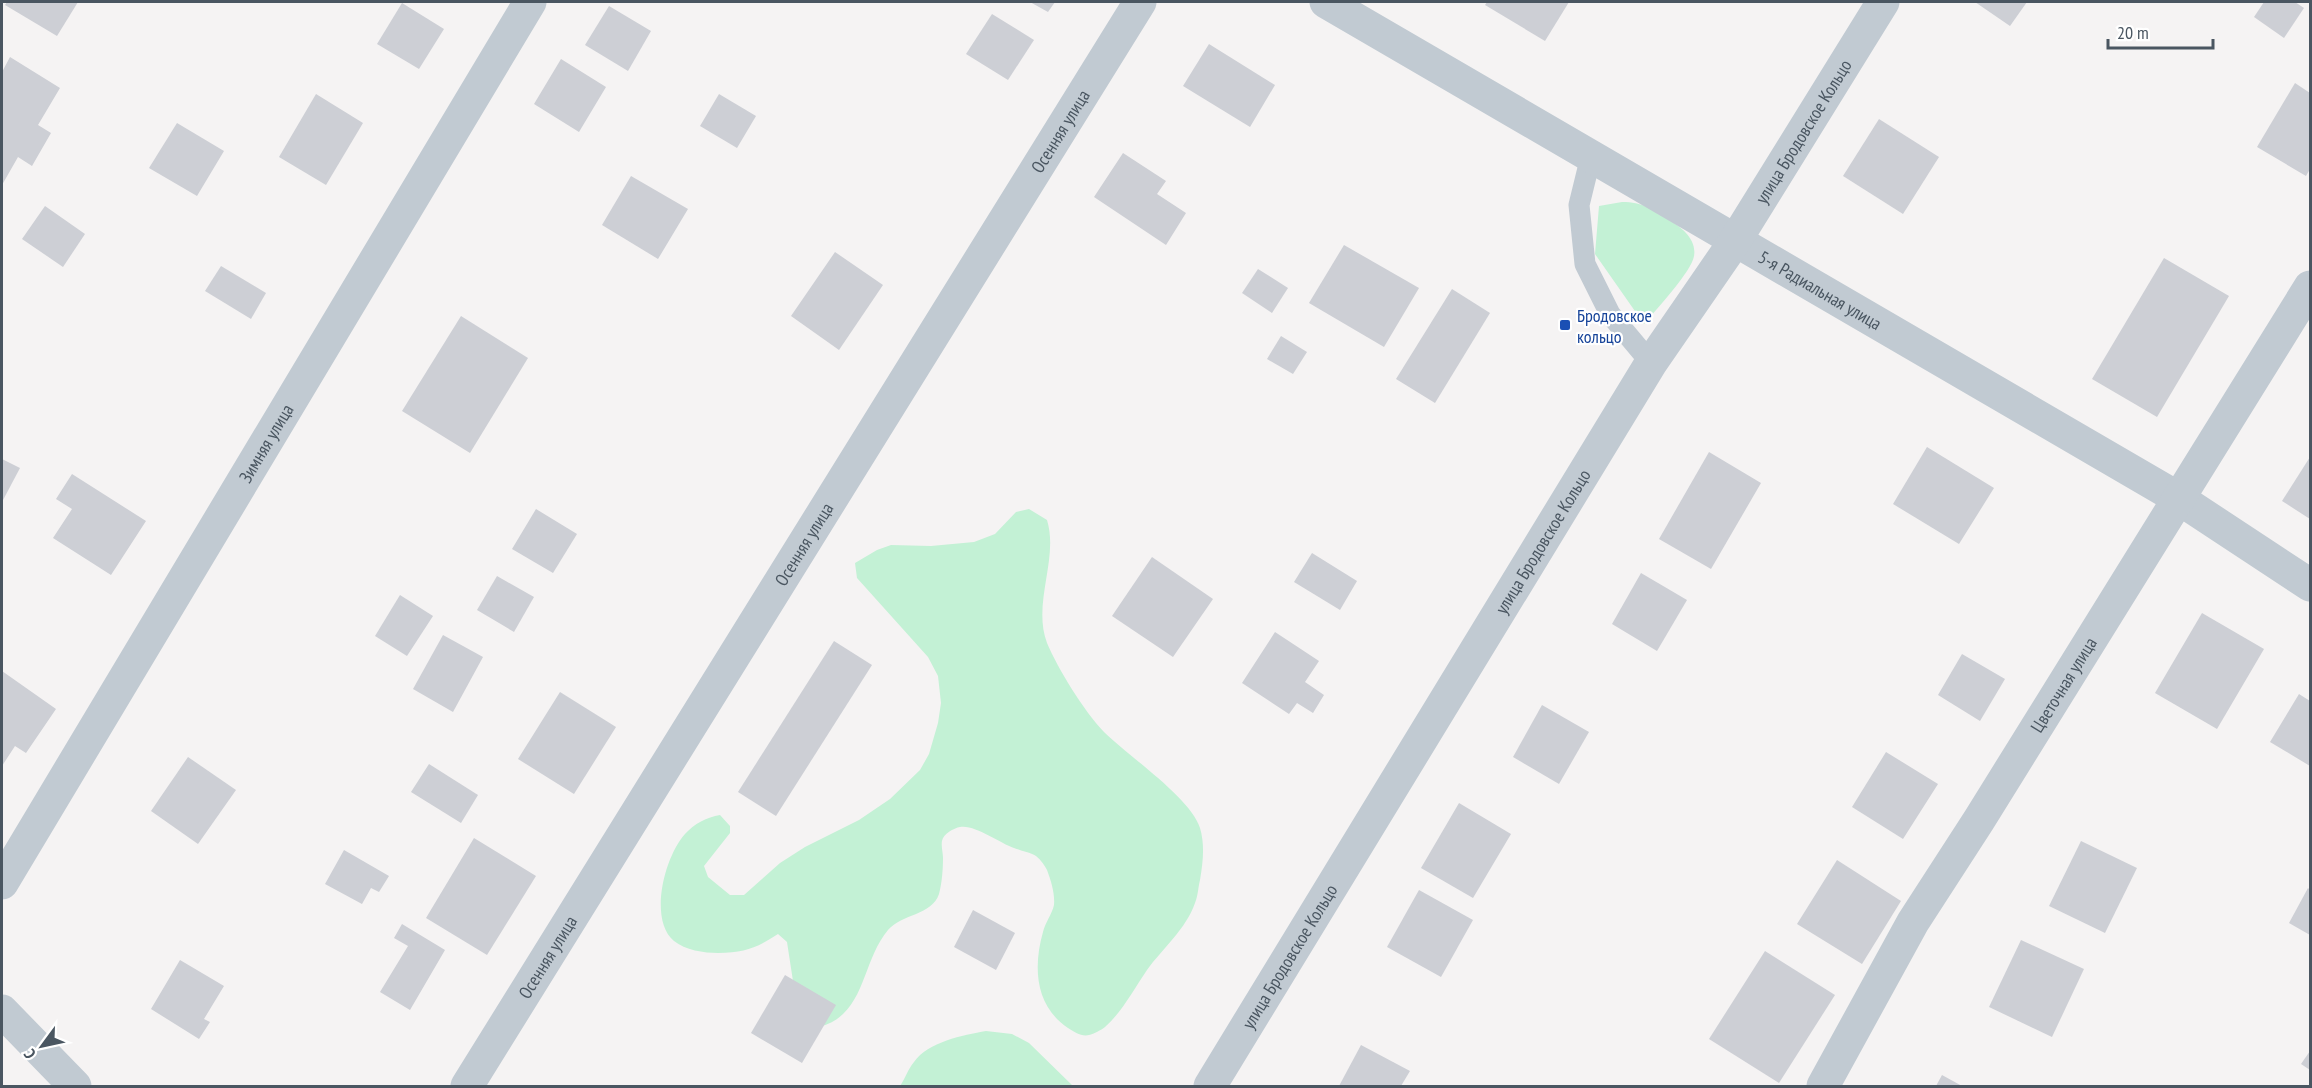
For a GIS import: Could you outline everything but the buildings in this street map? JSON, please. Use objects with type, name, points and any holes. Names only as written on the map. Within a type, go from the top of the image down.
[{"type":"street","name":"Зимняя улица","points":[[2,883],[530,2]]},
{"type":"street","name":"Осенняя улица","points":[[467,1086],[1140,2]]},
{"type":"street","name":"5-я Радиальная улица","points":[[1326,2],[2178,498],[2310,585]]},
{"type":"street","name":"улица Бродовское Кольцо","points":[[1210,1086],[1651,363],[1735,241],[1883,2]]},
{"type":"street","name":"Цветочная улица","points":[[1823,1086],[1913,922],[1979,820],[2310,287]]},
{"type":"street","points":[[2,1011],[75,1086]]},
{"type":"lane","points":[[1591,156],[1579,206],[1585,264],[1610,314],[1651,363]]},
{"type":"green space","points":[[1622,202],[1647,207],[1683,230],[1693,244],[1692,263],[1644,324],[1595,254],[1599,206]]},
{"type":"green space","points":[[1029,509],[1047,520],[1050,535],[1042,612],[1047,643],[1058,665],[1096,723],[1172,791],[1194,816],[1202,834],[1202,867],[1197,898],[1191,912],[1117,1014],[1103,1028],[1086,1035],[1073,1031],[1057,1019],[1043,997],[1038,972],[1043,932],[1054,905],[1047,870],[1036,856],[966,827],[952,830],[943,838],[942,881],[935,901],[888,930],[879,943],[861,986],[846,1011],[834,1021],[819,1027],[795,994],[787,942],[778,934],[750,949],[727,953],[695,950],[674,941],[666,931],[662,918],[662,888],[671,857],[692,827],[706,819],[720,815],[730,826],[730,833],[704,866],[708,877],[730,895],[744,895],[780,863],[805,847],[859,820],[890,799],[920,770],[929,754],[941,703],[938,676],[928,657],[857,578],[855,563],[891,545],[931,546],[974,542],[995,534],[1016,512]]},
{"type":"green space","points":[[986,1031],[1012,1034],[1029,1043],[1073,1086],[900,1086],[912,1065],[928,1049],[957,1037]]},
{"type":"place","name":"Бродовское кольцо","points":[[1565,325]]}]
